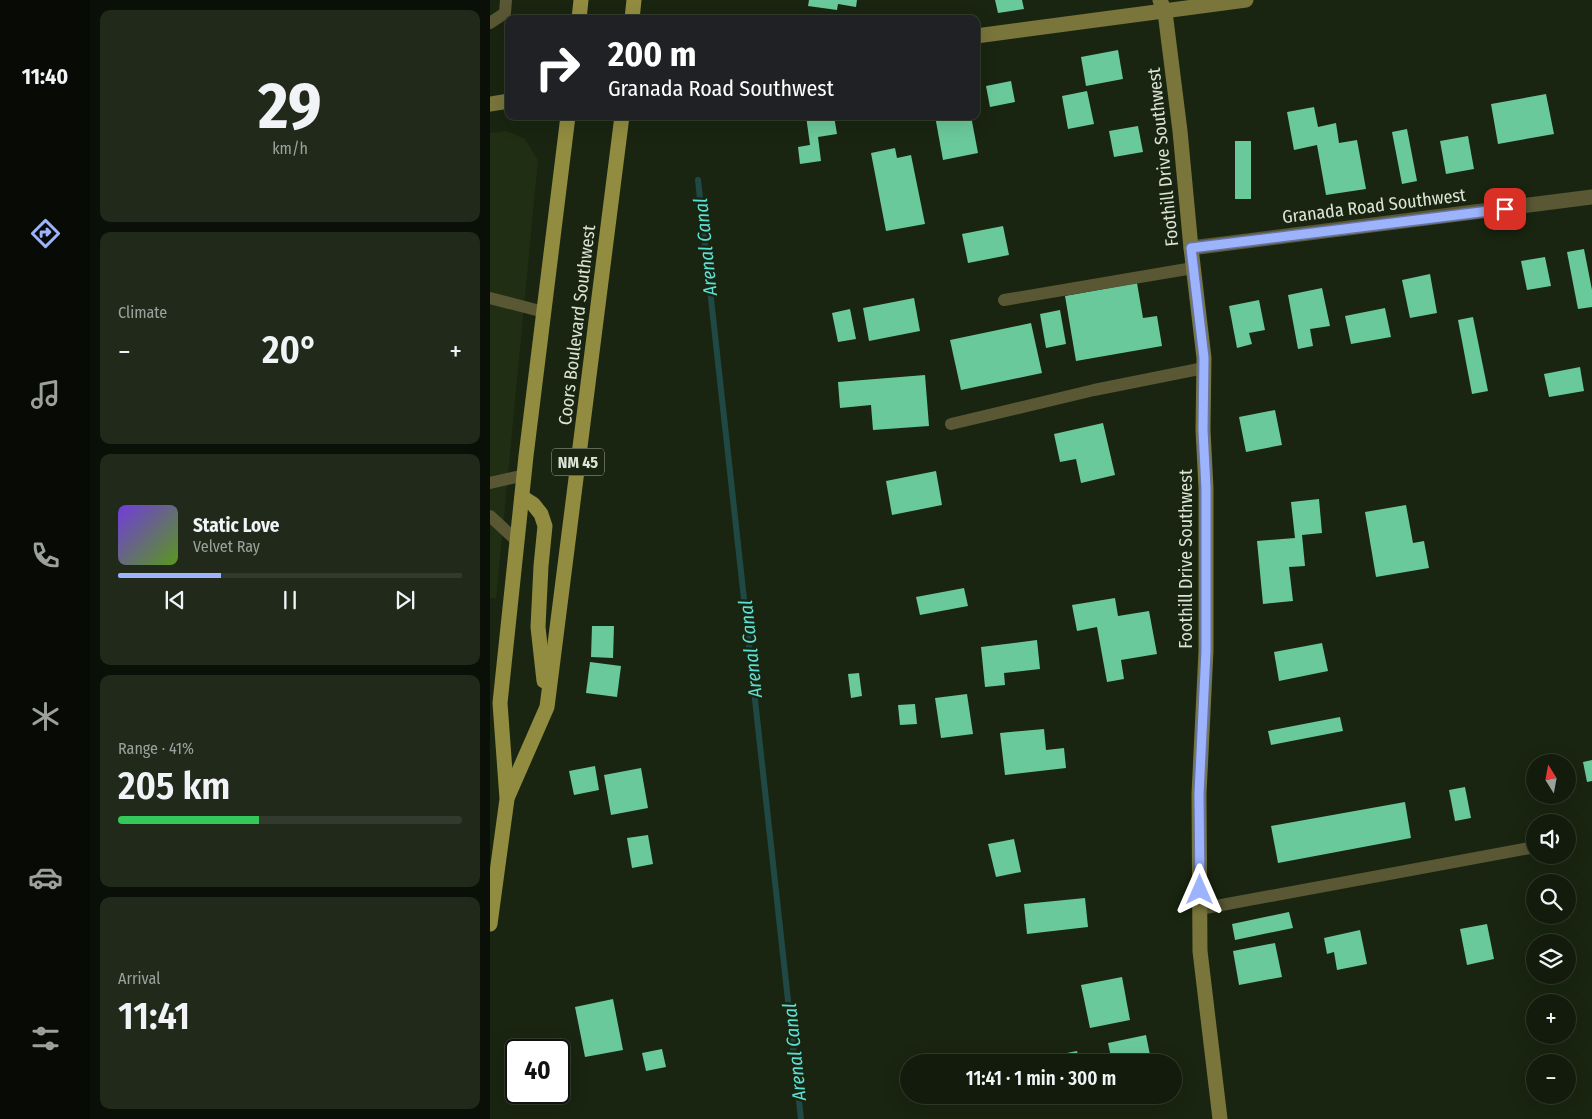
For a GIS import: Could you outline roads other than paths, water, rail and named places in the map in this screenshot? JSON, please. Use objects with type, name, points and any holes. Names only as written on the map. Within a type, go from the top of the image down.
[{"type":"main road","points":[[579,15],[581,0]]},
{"type":"main road","points":[[632,15],[634,0]]},
{"type":"main road","name":"Coors Boulevard Southwest","points":[[507,799],[500,703],[524,474],[568,120]]},
{"type":"main road","name":"Coors Boulevard Southwest","points":[[490,924],[494,854],[507,799],[547,708],[621,120]]},
{"type":"main road","points":[[522,497],[533,504],[541,514],[545,526],[538,627],[547,708]]},
{"type":"street","points":[[980,35],[1162,6],[1246,0]]},
{"type":"street","name":"Foothill Drive Southwest","points":[[1162,6],[1180,131],[1204,358],[1206,651],[1199,794],[1200,951],[1220,1119]]},
{"type":"street","points":[[490,104],[505,102]]},
{"type":"street","name":"Granada Road Southwest","points":[[1191,248],[1592,197]]},
{"type":"lane","points":[[490,24],[505,13],[506,0]]},
{"type":"lane","points":[[1004,300],[1193,268]]},
{"type":"lane","points":[[490,298],[544,312]]},
{"type":"lane","points":[[951,424],[1094,390],[1204,368]]},
{"type":"lane","points":[[490,482],[524,474]]},
{"type":"lane","points":[[490,516],[517,541]]},
{"type":"lane","points":[[1200,909],[1526,849]]},
{"type":"waterway","name":"Arenal Canal","points":[[698,180],[801,1119]]}]
